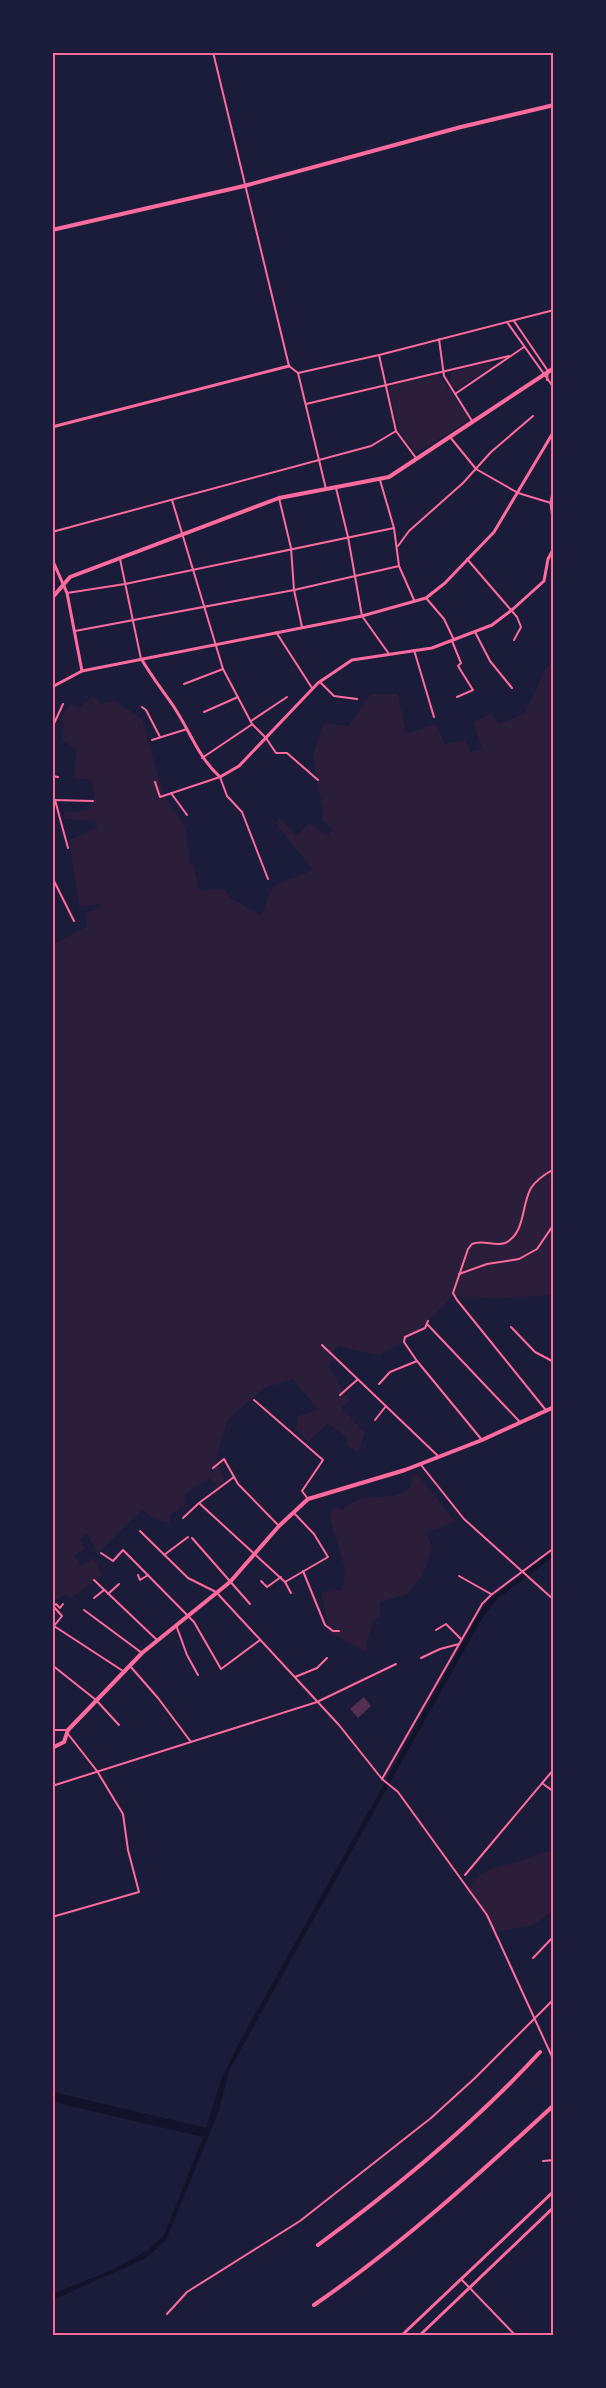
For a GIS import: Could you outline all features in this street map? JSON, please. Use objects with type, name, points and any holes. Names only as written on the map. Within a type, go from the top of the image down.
[{"type":"main road","points":[[52,230],[244,186],[461,127],[554,105]]},
{"type":"main road","points":[[52,598],[70,577],[279,498],[389,477],[554,368]]},
{"type":"main road","points":[[52,1748],[64,1742],[68,1732],[96,1700],[142,1653],[230,1582],[279,1526],[308,1499],[392,1475],[482,1440],[554,1407]]},
{"type":"main road","points":[[318,2245],[436,2153],[540,2052]]},
{"type":"main road","points":[[314,2305],[357,2275],[467,2186],[554,2104]]},
{"type":"street","points":[[213,52],[289,366],[298,373],[327,489]]},
{"type":"street","points":[[298,373],[379,355],[554,310]]},
{"type":"street","points":[[513,320],[548,371],[547,380]]},
{"type":"street","points":[[507,322],[554,388]]},
{"type":"street","points":[[439,339],[444,376],[473,422]]},
{"type":"street","points":[[455,394],[524,347]]},
{"type":"street","points":[[379,355],[396,431],[417,460]]},
{"type":"street","points":[[306,404],[509,356]]},
{"type":"street","points":[[52,427],[289,366]]},
{"type":"street","points":[[398,546],[409,531],[463,483],[490,452],[533,416]]},
{"type":"street","points":[[52,531],[371,446],[396,431]]},
{"type":"street","points":[[52,687],[82,671],[362,616],[426,598],[445,583],[494,532],[553,432]]},
{"type":"street","points":[[450,437],[476,469],[518,493],[550,502]]},
{"type":"street","points":[[380,480],[398,546],[399,566],[415,602]]},
{"type":"street","points":[[554,486],[550,502],[554,527]]},
{"type":"street","points":[[336,488],[356,576],[362,616],[389,654]]},
{"type":"street","points":[[279,498],[291,548],[294,590],[302,627]]},
{"type":"street","points":[[172,500],[205,607],[214,646],[223,669],[251,723],[266,738],[276,753],[287,753],[318,780]]},
{"type":"street","points":[[67,593],[125,584],[394,528]]},
{"type":"street","points":[[155,782],[160,797],[220,777],[239,766],[312,689],[352,660],[432,648],[492,625],[544,581],[548,559],[554,548]]},
{"type":"street","points":[[52,559],[67,593],[82,671]]},
{"type":"street","points":[[120,559],[142,660],[202,758],[220,777],[227,796],[242,812],[268,879]]},
{"type":"street","points":[[467,559],[517,616],[521,627],[514,640]]},
{"type":"street","points":[[75,631],[294,590],[399,566]]},
{"type":"street","points":[[426,598],[444,619],[461,663],[458,666],[473,690],[458,697]]},
{"type":"street","points":[[276,632],[312,689]]},
{"type":"street","points":[[475,632],[490,661],[512,688]]},
{"type":"street","points":[[414,650],[434,717]]},
{"type":"street","points":[[184,684],[223,669]]},
{"type":"street","points":[[320,682],[334,696],[357,699]]},
{"type":"street","points":[[202,758],[287,696]]},
{"type":"street","points":[[204,712],[238,697]]},
{"type":"street","points":[[52,728],[63,704]]},
{"type":"street","points":[[142,707],[146,710],[160,737]]},
{"type":"street","points":[[152,740],[186,729]]},
{"type":"street","points":[[52,776],[58,777]]},
{"type":"street","points":[[171,793],[187,815]]},
{"type":"street","points":[[68,848],[54,800],[93,801]]},
{"type":"street","points":[[52,877],[74,921]]},
{"type":"street","points":[[546,1410],[453,1293],[472,1244],[481,1241],[501,1244],[513,1236],[519,1227],[531,1189],[540,1178],[554,1169]]},
{"type":"street","points":[[459,1274],[487,1264],[519,1259],[537,1249],[554,1224]]},
{"type":"street","points":[[482,1440],[417,1361],[403,1339],[425,1328],[427,1322],[520,1422]]},
{"type":"street","points":[[511,1328],[535,1352],[554,1362]]},
{"type":"street","points":[[322,1345],[438,1456]]},
{"type":"street","points":[[379,1384],[390,1372],[417,1361]]},
{"type":"street","points":[[340,1395],[357,1380]]},
{"type":"street","points":[[254,1400],[322,1460],[302,1491],[308,1499]]},
{"type":"street","points":[[375,1420],[386,1406]]},
{"type":"street","points":[[213,1468],[224,1459],[234,1477],[279,1526]]},
{"type":"street","points":[[420,1464],[464,1519],[554,1600]]},
{"type":"street","points":[[183,1518],[234,1477]]},
{"type":"street","points":[[199,1503],[281,1577],[291,1593]]},
{"type":"street","points":[[285,1582],[328,1557],[314,1534],[293,1512]]},
{"type":"street","points":[[140,1531],[188,1578],[216,1592],[339,1725],[382,1779],[398,1792],[487,1915],[554,2061]]},
{"type":"street","points":[[164,1555],[190,1537],[250,1604]]},
{"type":"street","points":[[382,1779],[479,1608],[491,1594],[554,1548]]},
{"type":"street","points":[[101,1553],[113,1562],[123,1550],[189,1616],[221,1669],[260,1640]]},
{"type":"street","points":[[303,1571],[326,1627],[339,1631]]},
{"type":"street","points":[[138,1575],[140,1580],[148,1575]]},
{"type":"street","points":[[459,1576],[491,1594]]},
{"type":"street","points":[[261,1581],[267,1587],[281,1577]]},
{"type":"street","points":[[94,1580],[157,1640]]},
{"type":"street","points":[[108,1594],[119,1584]]},
{"type":"street","points":[[94,1598],[104,1590]]},
{"type":"street","points":[[63,1604],[60,1608],[56,1604],[53,1606],[62,1616],[54,1626],[124,1672]]},
{"type":"street","points":[[84,1610],[142,1653]]},
{"type":"street","points":[[436,1630],[446,1624],[461,1639]]},
{"type":"street","points":[[176,1625],[187,1655],[198,1675]]},
{"type":"street","points":[[421,1658],[440,1649],[459,1644]]},
{"type":"street","points":[[295,1677],[317,1668],[327,1658]]},
{"type":"street","points":[[52,1786],[317,1702],[396,1664]]},
{"type":"street","points":[[52,1665],[96,1700],[118,1725]]},
{"type":"street","points":[[130,1666],[191,1742]]},
{"type":"street","points":[[52,1730],[68,1732],[97,1771],[123,1814],[128,1850],[140,1892],[52,1917]]},
{"type":"street","points":[[465,1875],[554,1769]]},
{"type":"street","points":[[542,1783],[554,1792]]},
{"type":"street","points":[[533,1958],[554,1936]]},
{"type":"street","points":[[167,2314],[187,2292],[300,2221],[431,2118],[475,2078],[554,1999]]},
{"type":"street","points":[[543,2162],[554,2160]]},
{"type":"street","points":[[401,2336],[553,2193]]},
{"type":"street","points":[[419,2336],[554,2207]]},
{"type":"street","points":[[462,2280],[516,2336]]},
{"type":"shaded area","points":[[489,362],[492,364],[491,367],[457,389],[453,387],[449,379],[452,372]]},
{"type":"shaded area","points":[[438,374],[467,415],[468,420],[416,453],[400,432],[389,390],[394,385]]},
{"type":"shaded area","points":[[553,663],[553,1295],[494,1299],[453,1296],[419,1330],[380,1356],[339,1346],[329,1355],[334,1360],[328,1366],[350,1400],[341,1408],[365,1433],[358,1453],[347,1445],[348,1438],[328,1423],[308,1442],[296,1429],[298,1416],[318,1410],[293,1379],[264,1388],[228,1420],[216,1457],[224,1481],[219,1487],[209,1478],[185,1494],[184,1507],[180,1507],[169,1517],[172,1525],[150,1516],[143,1509],[98,1553],[86,1533],[79,1540],[85,1549],[74,1556],[81,1566],[94,1558],[102,1575],[71,1598],[66,1594],[59,1599],[53,1598],[53,945],[87,926],[87,913],[101,906],[100,904],[79,907],[69,840],[97,828],[95,821],[64,819],[63,813],[88,810],[95,795],[92,780],[74,778],[76,749],[62,740],[64,724],[60,719],[70,704],[79,707],[93,696],[101,704],[115,701],[142,719],[164,796],[186,829],[190,863],[193,864],[199,890],[224,889],[230,897],[261,916],[273,886],[313,870],[275,823],[279,818],[297,836],[309,823],[328,836],[333,830],[321,819],[323,811],[313,756],[323,723],[348,726],[371,694],[398,694],[406,734],[435,724],[445,744],[465,740],[471,752],[482,748],[473,722],[491,714],[499,724],[525,713],[545,669]]},
{"type":"shaded area","points":[[415,1473],[454,1520],[445,1527],[426,1531],[432,1547],[426,1568],[408,1594],[380,1602],[380,1618],[375,1618],[368,1637],[366,1652],[329,1632],[321,1593],[329,1590],[341,1591],[344,1581],[343,1562],[330,1513],[335,1507],[343,1510],[359,1500],[405,1492],[410,1487]]},
{"type":"shaded area","points":[[553,1551],[553,1557],[498,1598],[481,1620],[230,2069],[218,2113],[166,2240],[146,2258],[53,2300],[53,2294],[114,2269],[156,2243],[165,2233],[203,2137],[53,2102],[53,2092],[206,2128],[221,2080],[240,2041],[478,1616],[489,1600]]},
{"type":"shaded area","points":[[553,1850],[553,1910],[534,1925],[500,1931],[492,1928],[469,1890],[475,1881],[494,1868]]},
{"type":"building","points":[[364,1697],[371,1706],[358,1718],[350,1709]]}]
